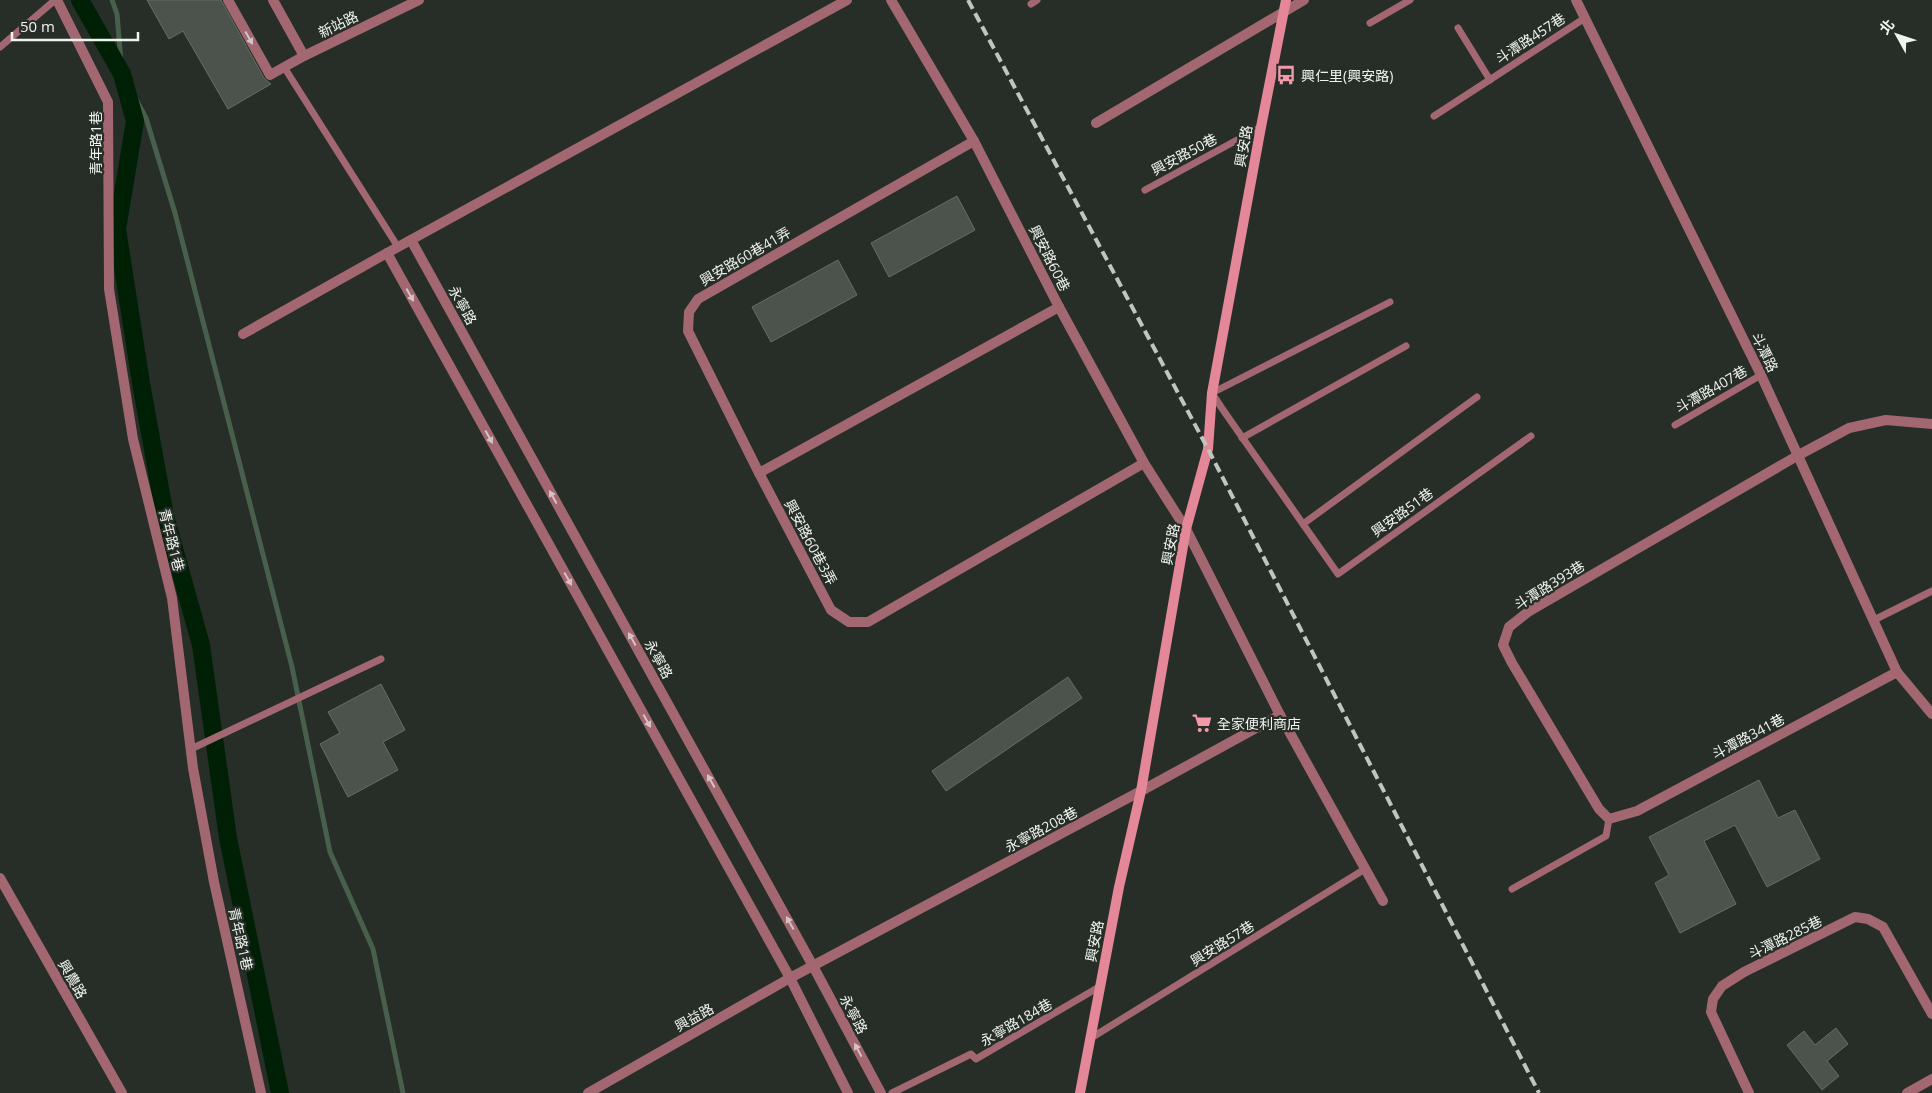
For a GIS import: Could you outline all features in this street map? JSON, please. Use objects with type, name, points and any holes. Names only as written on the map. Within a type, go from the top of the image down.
[{"type":"street","name":"青年路1巷","points":[[56,0],[108,102],[108,289],[133,439],[172,598],[191,749],[214,882],[262,1093]]},
{"type":"street","name":"新站路","points":[[228,0],[270,75],[304,56],[419,0]]},
{"type":"street","points":[[273,0],[304,56]]},
{"type":"street","points":[[243,334],[846,0]]},
{"type":"street","name":"興安路60巷","points":[[891,0],[974,141],[1059,306],[1144,463],[1186,529],[1280,714],[1383,901]]},
{"type":"street","name":"興安路","points":[[1080,1093],[1119,887],[1141,791],[1186,529],[1208,450],[1212,393],[1286,0]]},
{"type":"street","points":[[1096,123],[1304,0]]},
{"type":"street","name":"斗潭路","points":[[1576,0],[1761,375],[1897,672],[1932,714]]},
{"type":"street","name":"興安路60巷41弄","points":[[759,473],[688,331],[689,312],[698,299],[974,141]]},
{"type":"street","name":"永寧路","points":[[411,240],[813,966],[880,1093]]},
{"type":"street","points":[[387,253],[790,978],[848,1093]]},
{"type":"street","points":[[759,473],[1059,306]]},
{"type":"street","name":"斗潭路393巷","points":[[1609,819],[1599,808],[1512,663],[1503,645],[1509,627],[1528,612],[1797,456],[1849,428],[1886,420],[1932,424]]},
{"type":"street","name":"興安路60巷3弄","points":[[759,473],[831,610],[849,622],[868,622],[1144,463]]},
{"type":"street","name":"斗潭路341巷","points":[[1609,819],[1637,811],[1897,672]]},
{"type":"street","name":"永寧路208巷","points":[[813,966],[1141,791],[1280,714]]},
{"type":"street","name":"興農路","points":[[0,878],[122,1093]]},
{"type":"street","name":"斗潭路285巷","points":[[1749,1093],[1711,1012],[1714,999],[1722,986],[1744,972],[1855,917],[1868,919],[1883,927],[1931,1010]]},
{"type":"street","name":"興益路","points":[[588,1093],[813,966]]},
{"type":"street","points":[[1907,1093],[1932,1079]]},
{"type":"lane","points":[[0,47],[56,0]]},
{"type":"lane","points":[[1370,23],[1410,0]]},
{"type":"lane","name":"斗潭路457巷","points":[[1434,116],[1584,18]]},
{"type":"lane","name":"斗潭路457巷","points":[[1458,28],[1490,80]]},
{"type":"lane","points":[[284,67],[398,247]]},
{"type":"lane","name":"興安路50巷","points":[[1145,190],[1261,127]]},
{"type":"lane","points":[[1212,393],[1390,302]]},
{"type":"lane","points":[[1242,438],[1406,346]]},
{"type":"lane","name":"斗潭路407巷","points":[[1675,425],[1761,375]]},
{"type":"lane","name":"興安路51巷","points":[[1212,393],[1338,574],[1530,436]]},
{"type":"lane","points":[[1303,524],[1477,397]]},
{"type":"lane","points":[[1874,620],[1932,591]]},
{"type":"lane","points":[[191,749],[381,659]]},
{"type":"lane","points":[[1512,889],[1606,836],[1609,819]]},
{"type":"lane","name":"興安路57巷","points":[[1091,1038],[1365,869]]},
{"type":"lane","name":"永寧路184巷","points":[[892,1093],[971,1054],[976,1060],[1099,987]]},
{"type":"building","points":[[147,0],[221,0],[264,78],[271,84],[228,109],[183,31],[169,39]]},
{"type":"building","points":[[957,196],[975,230],[889,277],[871,243]]},
{"type":"building","points":[[838,260],[857,295],[771,342],[752,307]]},
{"type":"building","points":[[1068,677],[1082,698],[946,791],[932,771]]},
{"type":"building","points":[[381,684],[405,730],[383,742],[398,770],[348,797],[320,744],[340,733],[328,712]]},
{"type":"building","points":[[1759,780],[1778,818],[1795,810],[1820,859],[1767,887],[1735,825],[1704,841],[1736,904],[1680,933],[1655,883],[1669,875],[1649,837]]},
{"type":"building","points":[[1836,1028],[1848,1044],[1827,1061],[1839,1076],[1822,1090],[1787,1045],[1804,1031],[1815,1045]]},
{"type":"waterway","points":[[80,0],[122,74],[135,121],[117,229],[141,383],[165,516],[201,645],[228,838],[280,1093]]},
{"type":"waterway","points":[[112,0],[117,14],[122,74],[146,118],[175,213],[292,667],[330,852],[373,949],[403,1093]]},
{"type":"railway","points":[[968,0],[1208,449],[1539,1093]]},
{"type":"place","name":"興仁里(興安路)","points":[[1286,75]]},
{"type":"place","name":"全家便利商店","points":[[1202,723]]}]
